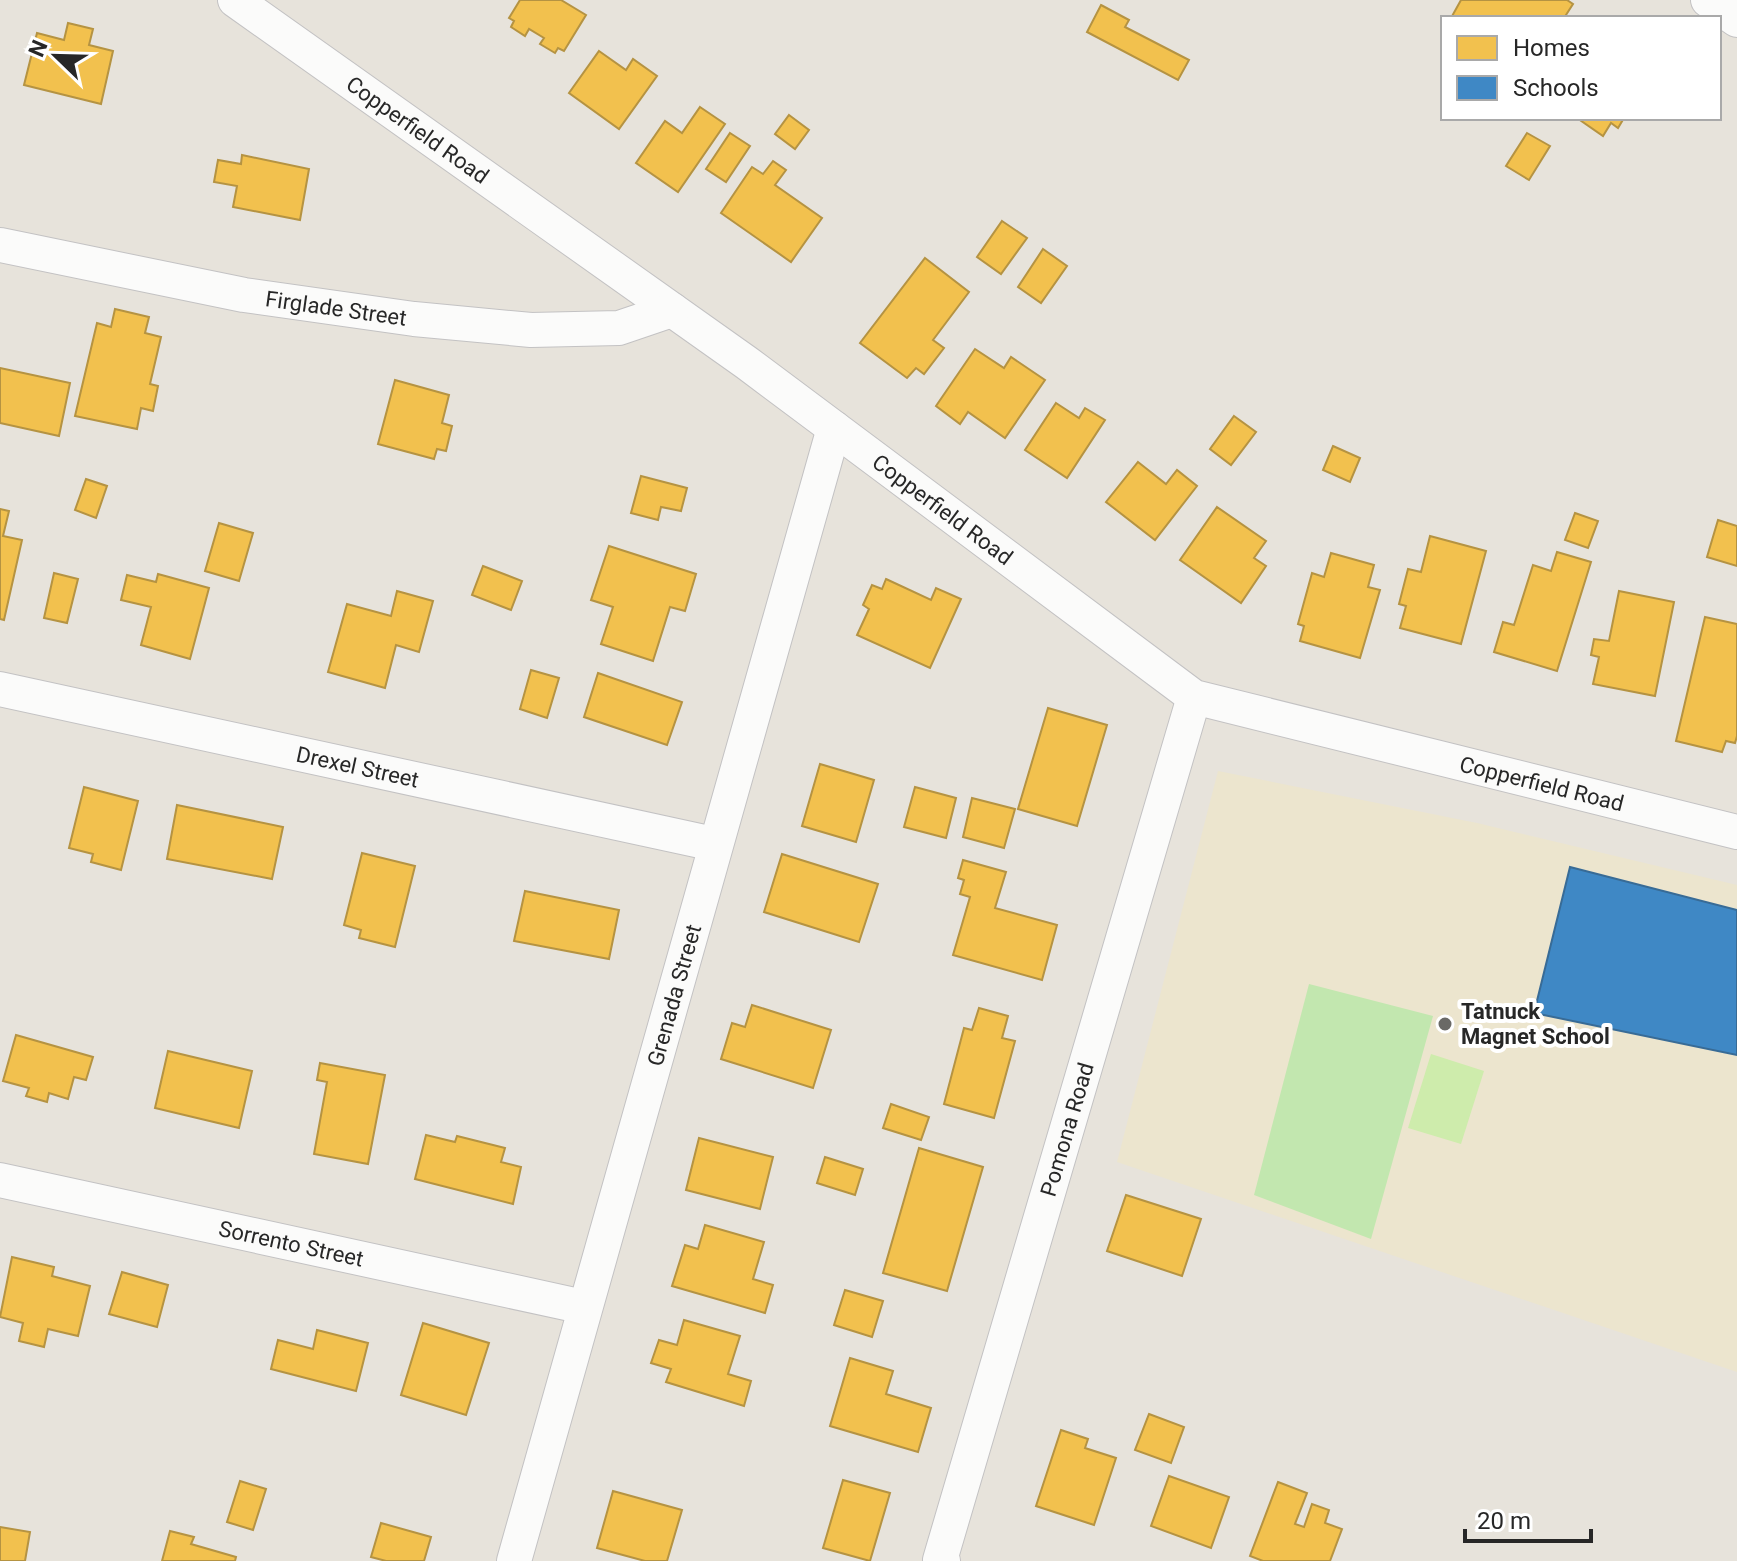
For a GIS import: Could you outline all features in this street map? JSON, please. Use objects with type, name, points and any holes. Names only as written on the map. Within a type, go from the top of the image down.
[{"type":"street","name":"Copperfield Road","points":[[235,0],[672,310],[1194,697],[1513,779],[1737,832]]},
{"type":"street","points":[[1708,0],[1737,20]]},
{"type":"street","name":"Firglade Street","points":[[0,245],[244,295],[414,319],[531,330],[619,328],[672,310]]},
{"type":"street","name":"Grenada Street","points":[[514,1561],[714,844],[834,428]]},
{"type":"street","name":"Drexel Street","points":[[0,689],[714,844]]},
{"type":"street","name":"Pomona Road","points":[[943,1561],[940,1560],[944,1545],[1194,697]]},
{"type":"street","name":"Sorrento Street","points":[[0,1180],[584,1307]]},
{"type":"shaded area","name":"Tatnuck Magnet School","points":[[1218,771],[1477,823],[1737,885],[1737,1372],[1117,1162]]},
{"type":"green space","points":[[1309,984],[1433,1016],[1371,1239],[1254,1195]]},
{"type":"green space","points":[[1431,1054],[1484,1071],[1461,1144],[1408,1128]]},
{"type":"building: Homes","points":[[520,0],[561,0],[586,15],[564,51],[558,48],[555,53],[540,44],[544,38],[529,29],[525,36],[511,27],[514,21],[509,18]]},
{"type":"building: Homes","points":[[1461,0],[1567,0],[1573,4],[1565,16],[1452,16]]},
{"type":"building: Homes","points":[[1101,5],[1129,20],[1125,27],[1189,60],[1178,80],[1087,32]]},
{"type":"building: Homes","points":[[68,23],[93,29],[89,45],[113,51],[101,104],[24,85],[37,33],[64,40]]},
{"type":"building: Homes","points":[[599,51],[626,70],[633,59],[657,76],[619,129],[569,93]]},
{"type":"building: Homes","points":[[700,107],[725,124],[678,192],[636,163],[665,121],[682,133]]},
{"type":"building: Homes","points":[[789,115],[809,130],[795,149],[775,134]]},
{"type":"building: Homes","points":[[1580,120],[1623,120],[1618,128],[1611,123],[1603,136]]},
{"type":"building: Homes","points":[[730,133],[750,146],[726,182],[706,169]]},
{"type":"building: Homes","points":[[1527,133],[1550,146],[1529,180],[1506,166]]},
{"type":"building: Homes","points":[[242,155],[309,169],[300,220],[233,207],[237,186],[214,182],[218,160],[241,164]]},
{"type":"building: Homes","points":[[773,161],[786,170],[775,185],[822,218],[791,262],[721,213],[752,167],[763,174]]},
{"type":"building: Homes","points":[[1002,221],[1027,238],[1001,274],[977,257]]},
{"type":"building: Homes","points":[[1043,249],[1067,266],[1041,303],[1018,287]]},
{"type":"building: Homes","points":[[925,258],[969,292],[933,340],[944,348],[924,374],[916,368],[907,378],[860,343]]},
{"type":"building: Homes","points":[[115,309],[149,317],[145,333],[161,337],[150,384],[158,386],[153,411],[141,408],[137,429],[75,416],[97,323],[111,327]]},
{"type":"building: Homes","points":[[975,349],[1004,368],[1011,357],[1045,380],[1005,438],[968,412],[960,424],[936,406]]},
{"type":"building: Homes","points":[[0,368],[70,383],[59,436],[0,423]]},
{"type":"building: Homes","points":[[395,380],[449,395],[442,423],[452,426],[446,451],[437,449],[434,459],[378,444]]},
{"type":"building: Homes","points":[[1056,403],[1079,418],[1085,408],[1105,420],[1067,478],[1025,450]]},
{"type":"building: Homes","points":[[1234,416],[1256,432],[1231,465],[1210,449]]},
{"type":"building: Homes","points":[[1333,446],[1360,458],[1350,482],[1323,470]]},
{"type":"building: Homes","points":[[1138,462],[1166,484],[1177,470],[1197,486],[1155,540],[1106,502]]},
{"type":"building: Homes","points":[[641,476],[687,488],[681,511],[661,507],[658,520],[631,513]]},
{"type":"building: Homes","points":[[86,479],[107,486],[96,518],[75,510]]},
{"type":"building: Homes","points":[[1217,507],[1266,541],[1254,558],[1266,566],[1241,603],[1180,560]]},
{"type":"building: Homes","points":[[0,509],[9,511],[3,536],[22,540],[4,620],[0,619]]},
{"type":"building: Homes","points":[[1575,513],[1598,521],[1588,548],[1565,540]]},
{"type":"building: Homes","points":[[1718,520],[1737,526],[1737,566],[1707,557]]},
{"type":"building: Homes","points":[[219,523],[253,533],[239,581],[205,571]]},
{"type":"building: Homes","points":[[1430,536],[1486,551],[1461,644],[1400,628],[1406,606],[1399,604],[1408,569],[1421,572]]},
{"type":"building: Homes","points":[[609,546],[696,574],[685,611],[670,607],[653,661],[601,644],[613,607],[591,600]]},
{"type":"building: Homes","points":[[1557,552],[1591,562],[1557,671],[1494,652],[1503,622],[1514,625],[1533,565],[1551,571]]},
{"type":"building: Homes","points":[[1331,553],[1374,565],[1368,587],[1380,590],[1360,658],[1300,641],[1304,626],[1298,624],[1312,573],[1324,577]]},
{"type":"building: Homes","points":[[483,566],[522,581],[511,610],[472,595]]},
{"type":"building: Homes","points":[[54,573],[78,579],[67,623],[44,618]]},
{"type":"building: Homes","points":[[158,574],[209,588],[190,659],[141,645],[151,607],[121,600],[127,575],[156,582]]},
{"type":"building: Homes","points":[[886,579],[931,600],[936,588],[961,599],[930,668],[857,635],[869,609],[863,605],[872,585],[882,589]]},
{"type":"building: Homes","points":[[397,591],[433,601],[419,652],[396,645],[385,688],[328,672],[347,604],[391,616]]},
{"type":"building: Homes","points":[[1619,591],[1674,602],[1655,696],[1593,684],[1599,657],[1591,655],[1594,639],[1609,641]]},
{"type":"building: Homes","points":[[1705,617],[1737,624],[1737,736],[1735,743],[1726,741],[1722,752],[1676,741]]},
{"type":"building: Homes","points":[[531,670],[559,678],[547,718],[520,709]]},
{"type":"building: Homes","points":[[598,673],[682,702],[667,745],[584,717]]},
{"type":"building: Homes","points":[[1048,708],[1107,725],[1077,826],[1018,809]]},
{"type":"building: Homes","points":[[820,764],[874,780],[856,842],[802,826]]},
{"type":"building: Homes","points":[[84,787],[138,801],[121,870],[91,862],[93,854],[69,848]]},
{"type":"building: Homes","points":[[915,787],[956,798],[946,838],[904,827]]},
{"type":"building: Homes","points":[[972,798],[1015,809],[1004,848],[963,837]]},
{"type":"building: Homes","points":[[177,805],[283,827],[272,879],[167,859]]},
{"type":"building: Homes","points":[[362,853],[415,866],[395,947],[359,938],[361,930],[344,925]]},
{"type":"building: Homes","points":[[782,854],[878,884],[859,942],[764,912]]},
{"type":"building: Homes","points":[[963,860],[1006,872],[995,908],[1057,925],[1042,980],[953,955],[970,897],[960,894],[964,880],[958,878]]},
{"type":"building: Homes","points":[[525,891],[619,910],[609,959],[514,941]]},
{"type":"building: Homes","points":[[752,1005],[831,1030],[813,1088],[721,1059],[732,1023],[745,1027]]},
{"type":"building: Homes","points":[[979,1008],[1008,1016],[1002,1038],[1015,1041],[994,1118],[944,1104],[964,1028],[972,1030]]},
{"type":"building: Homes","points":[[16,1035],[93,1057],[86,1080],[74,1077],[68,1099],[49,1093],[47,1102],[26,1096],[29,1088],[3,1081]]},
{"type":"building: Homes","points":[[168,1051],[252,1071],[239,1128],[155,1108]]},
{"type":"building: Homes","points":[[320,1063],[385,1075],[368,1164],[314,1154],[327,1082],[317,1080]]},
{"type":"building: Homes","points":[[891,1104],[929,1117],[921,1140],[883,1128]]},
{"type":"building: Homes","points":[[426,1135],[455,1142],[457,1136],[505,1148],[501,1162],[521,1167],[513,1204],[415,1179]]},
{"type":"building: Homes","points":[[699,1138],[773,1157],[760,1209],[686,1190]]},
{"type":"building: Homes","points":[[919,1148],[983,1167],[947,1291],[883,1273]]},
{"type":"building: Homes","points":[[825,1157],[863,1169],[855,1195],[817,1183]]},
{"type":"building: Homes","points":[[1126,1195],[1201,1219],[1182,1276],[1107,1251]]},
{"type":"building: Homes","points":[[705,1225],[764,1242],[753,1279],[773,1285],[765,1313],[672,1286],[685,1245],[698,1249]]},
{"type":"building: Homes","points":[[12,1257],[54,1267],[52,1276],[90,1286],[78,1336],[48,1329],[44,1347],[19,1341],[23,1323],[0,1317]]},
{"type":"building: Homes","points":[[122,1272],[168,1285],[157,1327],[109,1314]]},
{"type":"building: Homes","points":[[845,1290],[883,1301],[872,1337],[834,1325]]},
{"type":"building: Homes","points":[[684,1320],[740,1336],[728,1374],[751,1381],[744,1406],[666,1382],[671,1369],[651,1363],[659,1340],[677,1345]]},
{"type":"building: Homes","points":[[423,1323],[489,1343],[466,1415],[401,1395]]},
{"type":"building: Homes","points":[[317,1330],[368,1343],[356,1391],[271,1369],[278,1340],[313,1349]]},
{"type":"building: Homes","points":[[850,1358],[893,1371],[886,1394],[931,1408],[918,1452],[830,1426]]},
{"type":"building: Homes","points":[[1149,1414],[1184,1427],[1171,1463],[1135,1450]]},
{"type":"building: Homes","points":[[1061,1430],[1088,1439],[1085,1448],[1116,1458],[1094,1525],[1036,1506]]},
{"type":"building: Homes","points":[[1169,1476],[1229,1497],[1211,1548],[1151,1526]]},
{"type":"building: Homes","points":[[843,1480],[890,1493],[870,1561],[823,1548]]},
{"type":"building: Homes","points":[[240,1481],[266,1489],[253,1530],[227,1522]]},
{"type":"building: Homes","points":[[1278,1482],[1307,1493],[1295,1524],[1304,1527],[1312,1504],[1329,1510],[1325,1523],[1342,1529],[1330,1561],[1263,1561],[1250,1556]]},
{"type":"building: Homes","points":[[613,1491],[682,1510],[667,1561],[645,1561],[597,1548]]},
{"type":"building: Homes","points":[[381,1523],[431,1537],[424,1561],[386,1561],[371,1557]]},
{"type":"building: Homes","points":[[0,1527],[30,1532],[25,1561],[0,1561]]},
{"type":"building: Homes","points":[[170,1531],[194,1537],[191,1544],[236,1557],[235,1561],[162,1561]]},
{"type":"building: Schools","points":[[1570,867],[1737,910],[1737,1055],[1534,1013]]},
{"type":"place","name":"Tatnuck Magnet School","points":[[1445,1024]]}]
